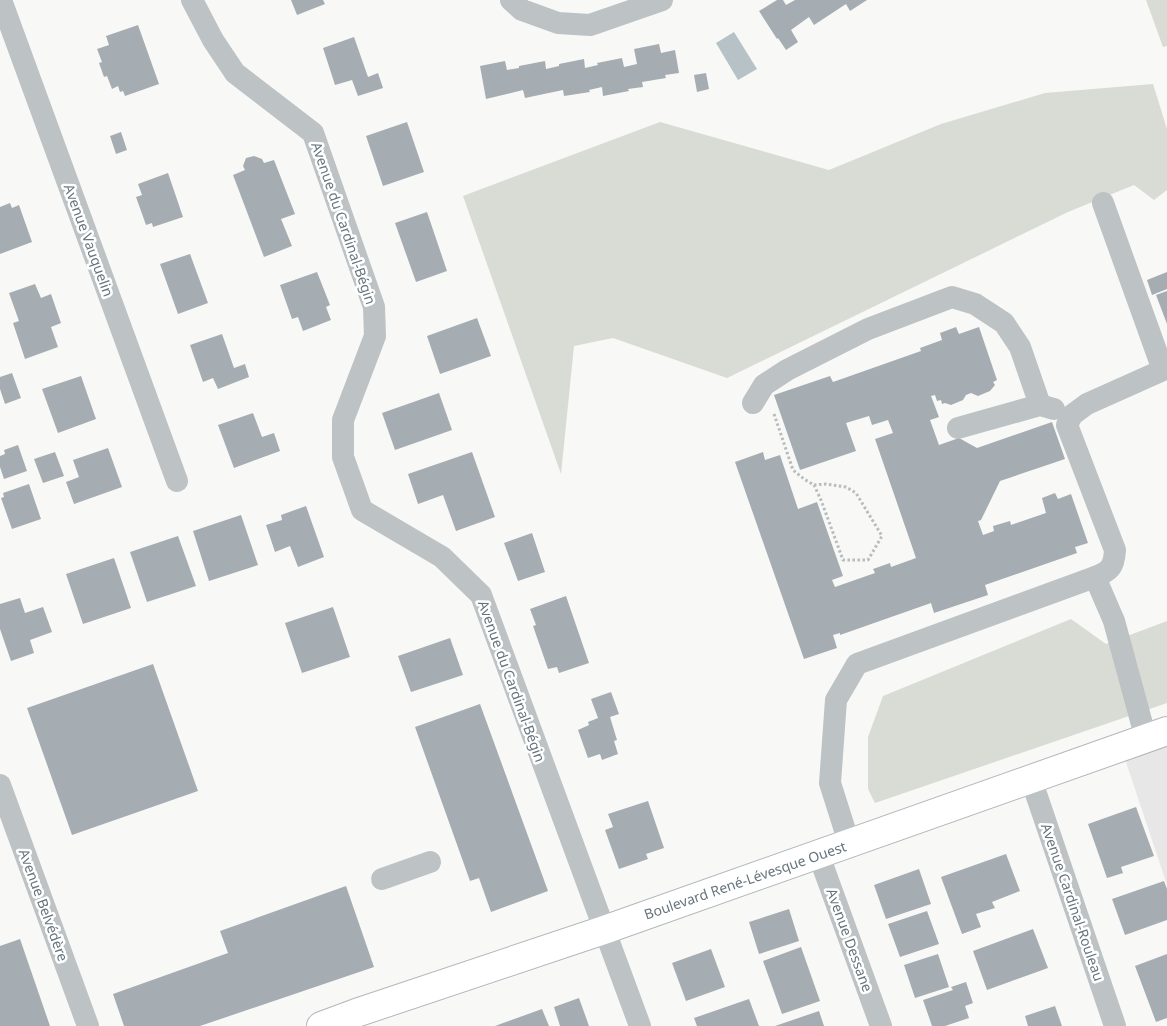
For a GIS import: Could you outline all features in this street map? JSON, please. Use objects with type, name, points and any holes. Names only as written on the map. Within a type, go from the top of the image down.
[{"type":"main road","name":"Boulevard René-Lévesque Ouest","points":[[321,1026],[358,1019],[818,853],[1156,735]]},
{"type":"street","name":"Avenue Vauquelin","points":[[1,0],[177,481]]},
{"type":"street","name":"Avenue du Cardinal-Bégin","points":[[192,0],[213,40],[235,73],[313,132],[374,307],[375,336],[342,420],[343,457],[362,510],[442,558],[481,595],[640,1026]]},
{"type":"street","points":[[511,0],[522,10],[558,23],[590,25],[662,0]]},
{"type":"street","points":[[849,843],[830,783],[836,700],[857,664],[1108,572],[1114,562],[1115,550],[1067,425],[1072,415],[1087,404],[1163,370],[1103,203]]},
{"type":"street","points":[[758,394],[787,370],[868,330],[952,297],[975,304],[1004,324],[1020,347],[1040,405]]},
{"type":"street","points":[[958,428],[1040,405],[1072,415]]},
{"type":"street","points":[[1095,577],[1114,621],[1156,735]]},
{"type":"street","name":"Avenue Cardinal-Rouleau","points":[[1031,779],[1115,1026]]},
{"type":"street","name":"Avenue Belvédère","points":[[0,785],[88,1026]]},
{"type":"street","name":"Avenue Dessane","points":[[818,853],[881,1026]]},
{"type":"street","points":[[382,879],[430,862]]},
{"type":"path","points":[[758,394],[793,470],[804,480],[814,485],[826,484],[846,487],[856,492],[882,536],[868,560],[843,560],[822,500],[814,485]]},
{"type":"shaded area","points":[[1146,0],[1167,0],[1167,46],[1163,47]]},
{"type":"shaded area","points":[[734,32],[757,69],[738,80],[716,43]]},
{"type":"shaded area","points":[[1153,84],[1167,129],[1167,190],[1154,200],[1134,185],[1068,212],[727,378],[613,338],[574,346],[561,474],[463,196],[660,122],[829,170],[941,124],[1045,93]]},
{"type":"shaded area","points":[[1071,619],[1106,644],[1167,621],[1167,703],[875,803],[868,789],[868,737],[883,696]]},
{"type":"shaded area","points":[[1167,731],[1167,885],[1121,747]]},
{"type":"building","points":[[291,0],[323,0],[325,4],[297,15]]},
{"type":"building","points":[[777,0],[783,0],[786,5],[795,0],[867,0],[850,11],[846,4],[814,25],[809,17],[791,30],[798,42],[786,50],[759,11]]},
{"type":"building","points":[[138,25],[159,84],[125,96],[123,91],[120,92],[118,86],[112,89],[107,76],[104,77],[99,63],[102,62],[97,49],[109,45],[106,36]]},
{"type":"building","points":[[354,37],[368,77],[378,73],[383,88],[358,96],[352,80],[335,85],[323,48]]},
{"type":"building","points":[[659,44],[661,53],[675,50],[679,73],[665,75],[666,78],[642,82],[643,87],[603,96],[602,87],[589,90],[590,92],[564,96],[563,90],[525,98],[523,90],[486,99],[480,66],[505,61],[507,70],[545,61],[546,69],[559,66],[559,64],[584,59],[585,68],[598,65],[597,63],[622,58],[624,67],[637,64],[634,49]]},
{"type":"building","points":[[706,73],[709,89],[697,92],[694,75]]},
{"type":"building","points":[[407,122],[424,172],[383,186],[366,136]]},
{"type":"building","points":[[121,132],[127,150],[116,154],[110,136]]},
{"type":"building","points":[[254,156],[262,159],[264,163],[274,160],[295,214],[281,219],[292,246],[264,257],[233,175],[245,170],[243,166],[246,158]]},
{"type":"building","points":[[168,173],[183,217],[153,227],[152,223],[146,225],[136,197],[142,195],[138,184]]},
{"type":"building","points":[[10,203],[12,208],[19,205],[32,242],[0,254],[0,207]]},
{"type":"building","points":[[427,212],[447,271],[416,282],[395,223]]},
{"type":"building","points":[[190,254],[208,303],[178,314],[160,264]]},
{"type":"building","points":[[317,272],[330,305],[326,307],[331,320],[303,331],[298,317],[292,319],[280,285]]},
{"type":"building","points":[[1167,272],[1167,289],[1152,295],[1147,280]]},
{"type":"building","points":[[35,284],[41,298],[51,294],[61,323],[51,327],[58,347],[25,359],[13,323],[19,321],[9,293]]},
{"type":"building","points":[[1167,291],[1167,324],[1156,295]]},
{"type":"building","points":[[477,318],[491,356],[440,374],[427,336]]},
{"type":"building","points":[[956,327],[959,334],[979,327],[997,380],[993,382],[995,385],[990,391],[978,396],[971,393],[966,395],[963,400],[951,405],[942,404],[941,400],[937,401],[935,395],[931,396],[939,417],[930,420],[939,445],[959,438],[977,448],[1052,422],[1065,459],[1000,481],[981,520],[978,521],[983,535],[994,531],[993,526],[1010,521],[1011,525],[1046,513],[1042,498],[1055,493],[1058,499],[1071,494],[1088,543],[1075,547],[1077,553],[985,585],[988,595],[934,613],[931,603],[840,635],[840,633],[833,635],[837,648],[804,659],[735,462],[763,452],[765,460],[780,455],[798,509],[817,502],[843,576],[832,580],[835,587],[875,573],[873,569],[890,563],[891,567],[916,558],[875,439],[893,433],[888,420],[872,425],[869,416],[846,423],[856,451],[800,470],[774,395],[830,376],[833,382],[921,351],[920,348],[942,340],[940,333]]},
{"type":"building","points":[[222,334],[234,368],[245,364],[249,377],[218,389],[213,378],[203,382],[190,345]]},
{"type":"building","points":[[12,373],[21,398],[5,404],[0,389],[0,377]]},
{"type":"building","points":[[81,376],[96,419],[58,433],[42,389]]},
{"type":"building","points":[[439,393],[452,430],[395,450],[382,413]]},
{"type":"building","points":[[253,413],[262,437],[274,433],[280,451],[234,468],[218,425]]},
{"type":"building","points":[[18,445],[27,471],[4,479],[0,467],[0,456],[5,454],[4,450]]},
{"type":"building","points":[[108,448],[122,487],[74,504],[66,482],[79,477],[73,460]]},
{"type":"building","points":[[55,452],[64,476],[43,483],[34,459]]},
{"type":"building","points":[[472,452],[495,517],[456,531],[443,495],[418,504],[408,474]]},
{"type":"building","points":[[29,484],[41,519],[12,529],[1,498],[4,497],[3,493]]},
{"type":"building","points":[[306,506],[324,557],[298,567],[290,546],[275,552],[266,525],[282,520],[281,515]]},
{"type":"building","points":[[241,515],[258,565],[209,581],[193,531]]},
{"type":"building","points":[[532,533],[545,572],[518,581],[504,543]]},
{"type":"building","points":[[178,536],[196,586],[147,602],[130,552]]},
{"type":"building","points":[[114,558],[131,608],[83,624],[66,574]]},
{"type":"building","points":[[566,596],[589,663],[559,673],[557,667],[548,669],[533,626],[536,625],[530,609]]},
{"type":"building","points":[[20,598],[25,613],[43,607],[52,632],[30,640],[34,653],[11,661],[0,629],[0,604]]},
{"type":"building","points":[[333,607],[350,657],[302,673],[285,623]]},
{"type":"building","points":[[450,638],[463,675],[411,692],[398,656]]},
{"type":"building","points":[[153,664],[198,791],[72,835],[27,708]]},
{"type":"building","points":[[611,692],[619,714],[610,717],[617,740],[614,741],[618,754],[602,760],[600,754],[588,758],[578,730],[589,725],[588,722],[598,718],[591,699]]},
{"type":"building","points":[[480,704],[548,891],[491,912],[479,878],[470,881],[415,727]]},
{"type":"building","points":[[648,801],[664,848],[646,854],[648,859],[619,869],[605,830],[613,827],[608,814]]},
{"type":"building","points":[[1136,807],[1154,856],[1121,867],[1123,873],[1107,878],[1088,824]]},
{"type":"building","points":[[1006,854],[1020,891],[992,902],[995,908],[976,914],[981,927],[962,934],[941,877]]},
{"type":"building","points":[[919,869],[931,904],[886,919],[874,885]]},
{"type":"building","points":[[1164,881],[1167,889],[1167,920],[1125,935],[1112,899]]},
{"type":"building","points":[[346,886],[374,967],[200,1026],[124,1026],[113,994],[228,953],[220,931]]},
{"type":"building","points":[[789,909],[799,941],[759,954],[749,922]]},
{"type":"building","points":[[927,911],[939,944],[900,957],[888,924]]},
{"type":"building","points":[[1033,929],[1048,968],[987,990],[973,951]]},
{"type":"building","points":[[20,939],[50,1026],[0,1026],[0,946]]},
{"type":"building","points":[[801,947],[820,1001],[782,1014],[763,961]]},
{"type":"building","points":[[711,949],[725,987],[686,1001],[672,963]]},
{"type":"building","points":[[938,954],[949,987],[915,998],[904,965]]},
{"type":"building","points":[[1167,954],[1167,1018],[1156,1022],[1135,966]]},
{"type":"building","points":[[966,982],[973,1003],[965,1006],[969,1018],[945,1026],[932,1026],[923,1000],[953,990],[951,987]]},
{"type":"building","points":[[579,998],[589,1026],[560,1026],[554,1007]]},
{"type":"building","points":[[749,999],[759,1026],[697,1026],[694,1018]]},
{"type":"building","points":[[1055,1006],[1062,1026],[1028,1026],[1025,1016]]},
{"type":"building","points":[[542,1009],[549,1026],[495,1026]]},
{"type":"building","points":[[819,1011],[824,1026],[775,1026]]}]
